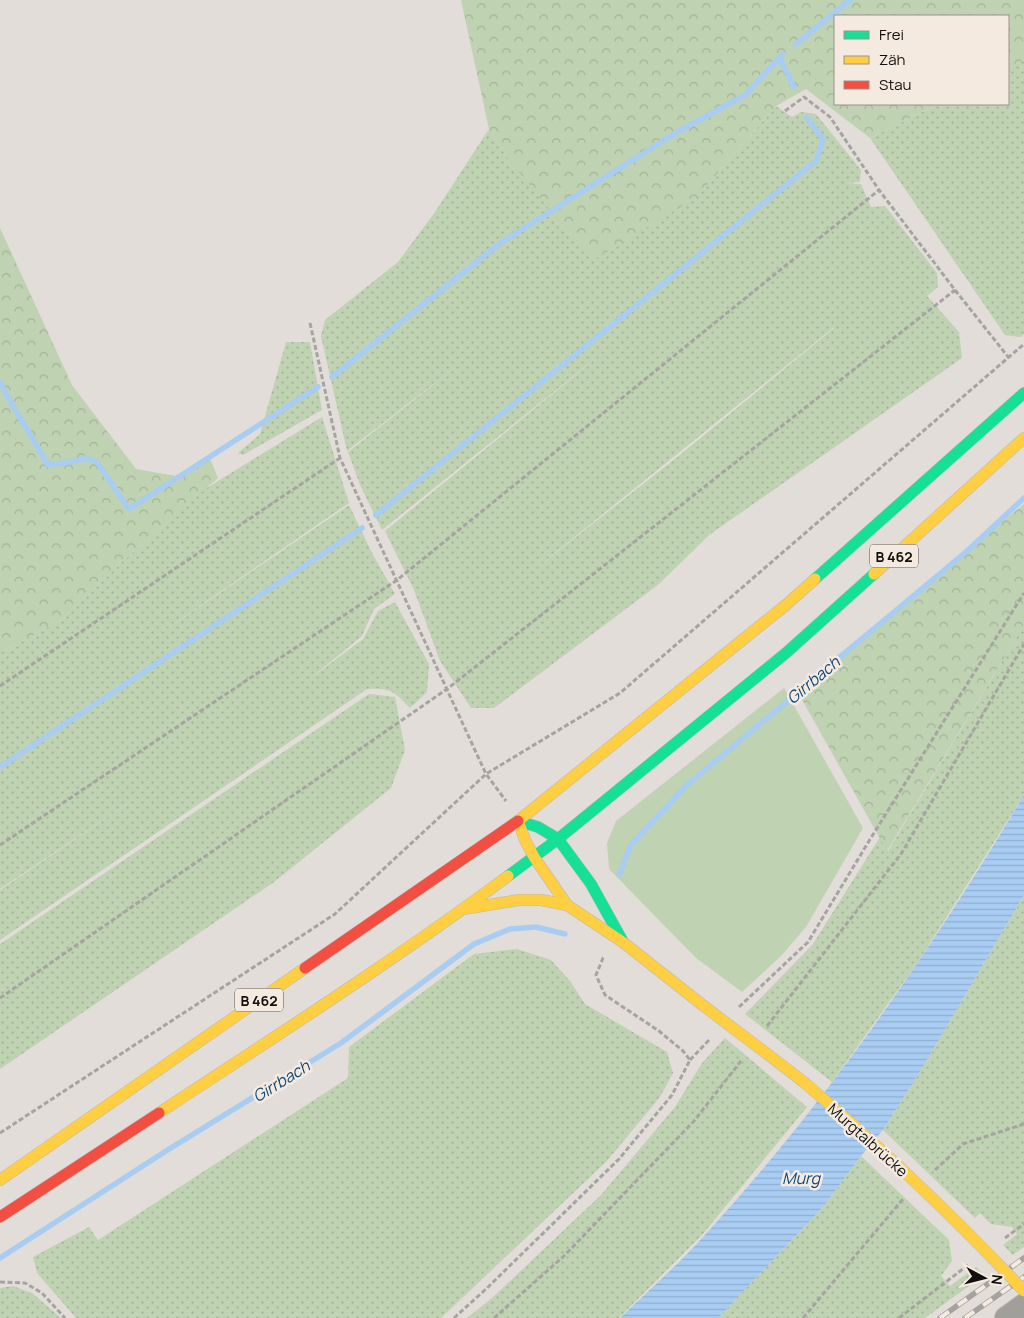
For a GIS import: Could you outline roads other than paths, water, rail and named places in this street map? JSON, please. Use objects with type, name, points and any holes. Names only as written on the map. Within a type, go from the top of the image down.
[{"type":"main road","name":"B 462","points":[[0,1180],[518,821],[787,604],[1024,393]]},
{"type":"main road","name":"B 462","points":[[0,1217],[263,1045],[464,909],[558,839],[786,653],[1024,438]]},
{"type":"main road","points":[[518,821],[538,827],[558,839],[591,884],[624,943]]},
{"type":"main road","points":[[518,821],[534,857],[567,905]]},
{"type":"main road","points":[[464,909],[519,900],[541,900],[567,905]]},
{"type":"main road","name":"Murgtalbrücke","points":[[567,905],[624,943],[805,1084],[887,1156],[992,1257],[1024,1291]]},
{"type":"street","points":[[1006,1318],[1024,1305]]},
{"type":"water","name":"Murg","points":[[1024,795],[1024,895],[924,1065],[883,1130],[823,1207],[718,1318],[620,1318],[704,1236],[749,1185],[835,1079],[952,911]]},
{"type":"waterway","points":[[796,44],[850,0]]},
{"type":"waterway","points":[[332,377],[499,244],[679,131],[745,95],[783,54]]},
{"type":"waterway","points":[[779,57],[794,87]]},
{"type":"waterway","points":[[376,515],[816,161],[823,139],[807,118]]},
{"type":"waterway","points":[[0,382],[48,465],[85,458],[97,462],[129,509],[318,387]]},
{"type":"waterway","name":"Girrbach","points":[[619,875],[631,845],[687,785],[967,551],[1024,498]]},
{"type":"waterway","points":[[0,767],[362,528]]},
{"type":"waterway","name":"Girrbach","points":[[0,1258],[166,1151],[341,1043],[474,944],[510,929],[536,927],[565,934]]},
{"type":"railway","points":[[940,1318],[1024,1258]]},
{"type":"railway","points":[[965,1318],[1024,1277]]}]
